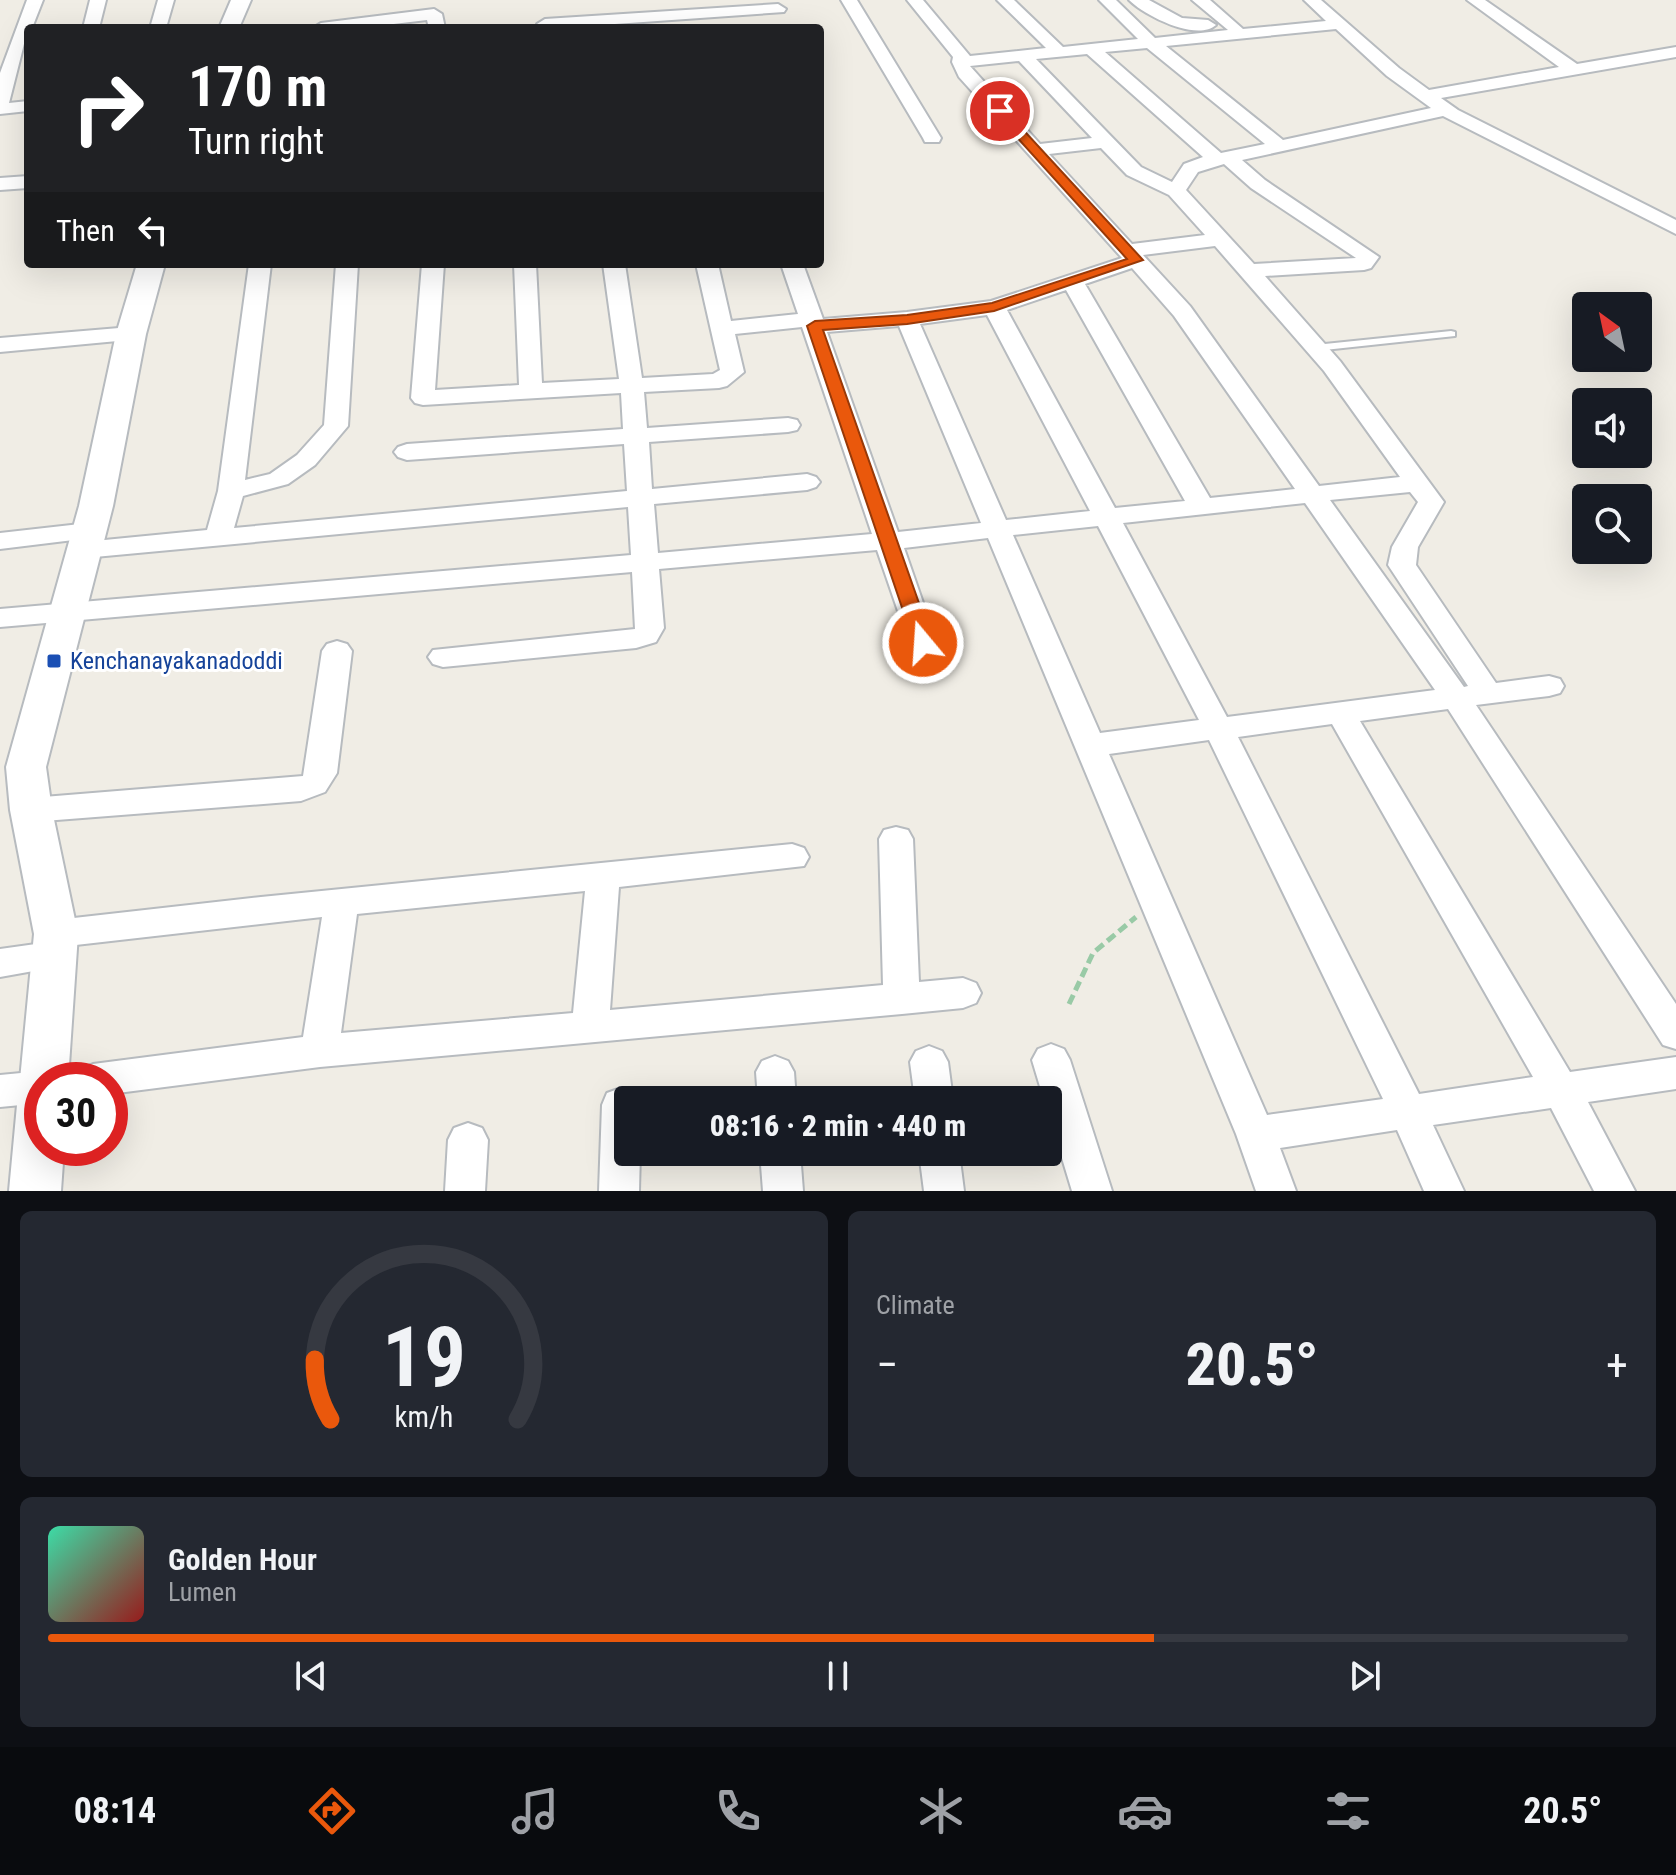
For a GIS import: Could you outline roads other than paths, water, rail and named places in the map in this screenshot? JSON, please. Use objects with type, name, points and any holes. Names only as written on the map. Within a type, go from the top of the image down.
[{"type":"street","points":[[25,24],[35,0]]},
{"type":"street","points":[[92,24],[98,0]]},
{"type":"street","points":[[159,24],[166,0]]},
{"type":"street","points":[[231,24],[241,0]]},
{"type":"street","points":[[642,0],[648,23]]},
{"type":"street","points":[[849,0],[932,138]]},
{"type":"street","points":[[915,0],[962,57],[960,62],[965,73],[1182,311],[1456,698],[1676,1034]]},
{"type":"street","points":[[1005,0],[1058,51]]},
{"type":"street","points":[[1107,0],[1151,43],[1279,146]]},
{"type":"street","points":[[1137,0],[1178,23],[1237,30]]},
{"type":"street","points":[[1200,0],[1237,30]]},
{"type":"street","points":[[1312,0],[1393,72],[1445,110],[1672,224]]},
{"type":"street","points":[[1475,0],[1573,69]]},
{"type":"street","points":[[620,24],[648,23],[776,4],[785,24]]},
{"type":"street","points":[[371,24],[434,14],[436,24]]},
{"type":"street","points":[[960,62],[1151,43],[1237,30],[1340,24]]},
{"type":"street","points":[[24,26],[15,47],[0,106],[24,106]]},
{"type":"street","points":[[1090,48],[1223,159],[1368,257],[1364,264],[1348,267],[1248,271]]},
{"type":"street","points":[[1424,96],[1676,52]]},
{"type":"street","points":[[1022,55],[1134,171],[1176,191],[1315,348],[1418,483],[1431,502],[1405,547],[1402,565],[1488,694]]},
{"type":"street","points":[[1176,191],[1191,168],[1445,110]]},
{"type":"street","points":[[1035,150],[1105,142]]},
{"type":"street","points":[[0,184],[24,182]]},
{"type":"street","points":[[722,329],[907,319],[994,307],[1072,281],[1132,256],[1220,239]]},
{"type":"street","points":[[45,1062],[55,945],[31,810],[13,768],[67,612],[87,540],[131,334],[150,268]]},
{"type":"street","points":[[218,537],[231,491],[259,268]]},
{"type":"street","points":[[231,491],[279,479],[306,460],[336,426],[347,268]]},
{"type":"street","points":[[433,268],[423,398],[719,381],[732,372],[708,268]]},
{"type":"street","points":[[525,268],[531,391]]},
{"type":"street","points":[[443,657],[636,639],[646,635],[650,628],[632,387],[615,268]]},
{"type":"street","points":[[793,268],[923,643]]},
{"type":"street","points":[[1072,281],[1201,505]]},
{"type":"street","points":[[994,307],[1219,729],[1409,1113],[1444,1191]]},
{"type":"street","points":[[907,319],[1256,1134],[1276,1191]]},
{"type":"street","points":[[0,345],[131,334]]},
{"type":"street","points":[[407,452],[788,425]]},
{"type":"street","points":[[0,541],[218,537],[807,482]]},
{"type":"street","points":[[0,618],[890,541],[1313,492],[1418,483]]},
{"type":"street","points":[[31,810],[301,789],[314,784],[321,773],[337,651]]},
{"type":"street","points":[[1091,745],[1549,686]]},
{"type":"street","points":[[1340,712],[1562,1092],[1615,1191]]},
{"type":"street","points":[[896,839],[902,999]]},
{"type":"street","points":[[0,963],[55,945],[341,902],[792,857]]},
{"type":"street","points":[[590,1027],[603,876]]},
{"type":"street","points":[[320,1051],[341,902]]},
{"type":"street","points":[[128,1076],[320,1051],[963,993]]},
{"type":"street","points":[[1051,1060],[1092,1191]]},
{"type":"street","points":[[929,1062],[932,1086]]},
{"type":"street","points":[[1256,1134],[1562,1092],[1676,1073]]},
{"type":"street","points":[[0,1091],[24,1089]]},
{"type":"street","points":[[465,1191],[468,1140]]},
{"type":"street","points":[[35,1191],[37,1166]]},
{"type":"street","points":[[619,1191],[620,1166]]},
{"type":"street","points":[[781,1166],[783,1191]]},
{"type":"street","points":[[941,1166],[944,1191]]},
{"type":"lane","points":[[1475,0],[1491,0]]},
{"type":"lane","points":[[1315,348],[1451,334]]},
{"type":"place","name":"Kenchanayakanadoddi","points":[[54,661]]}]
